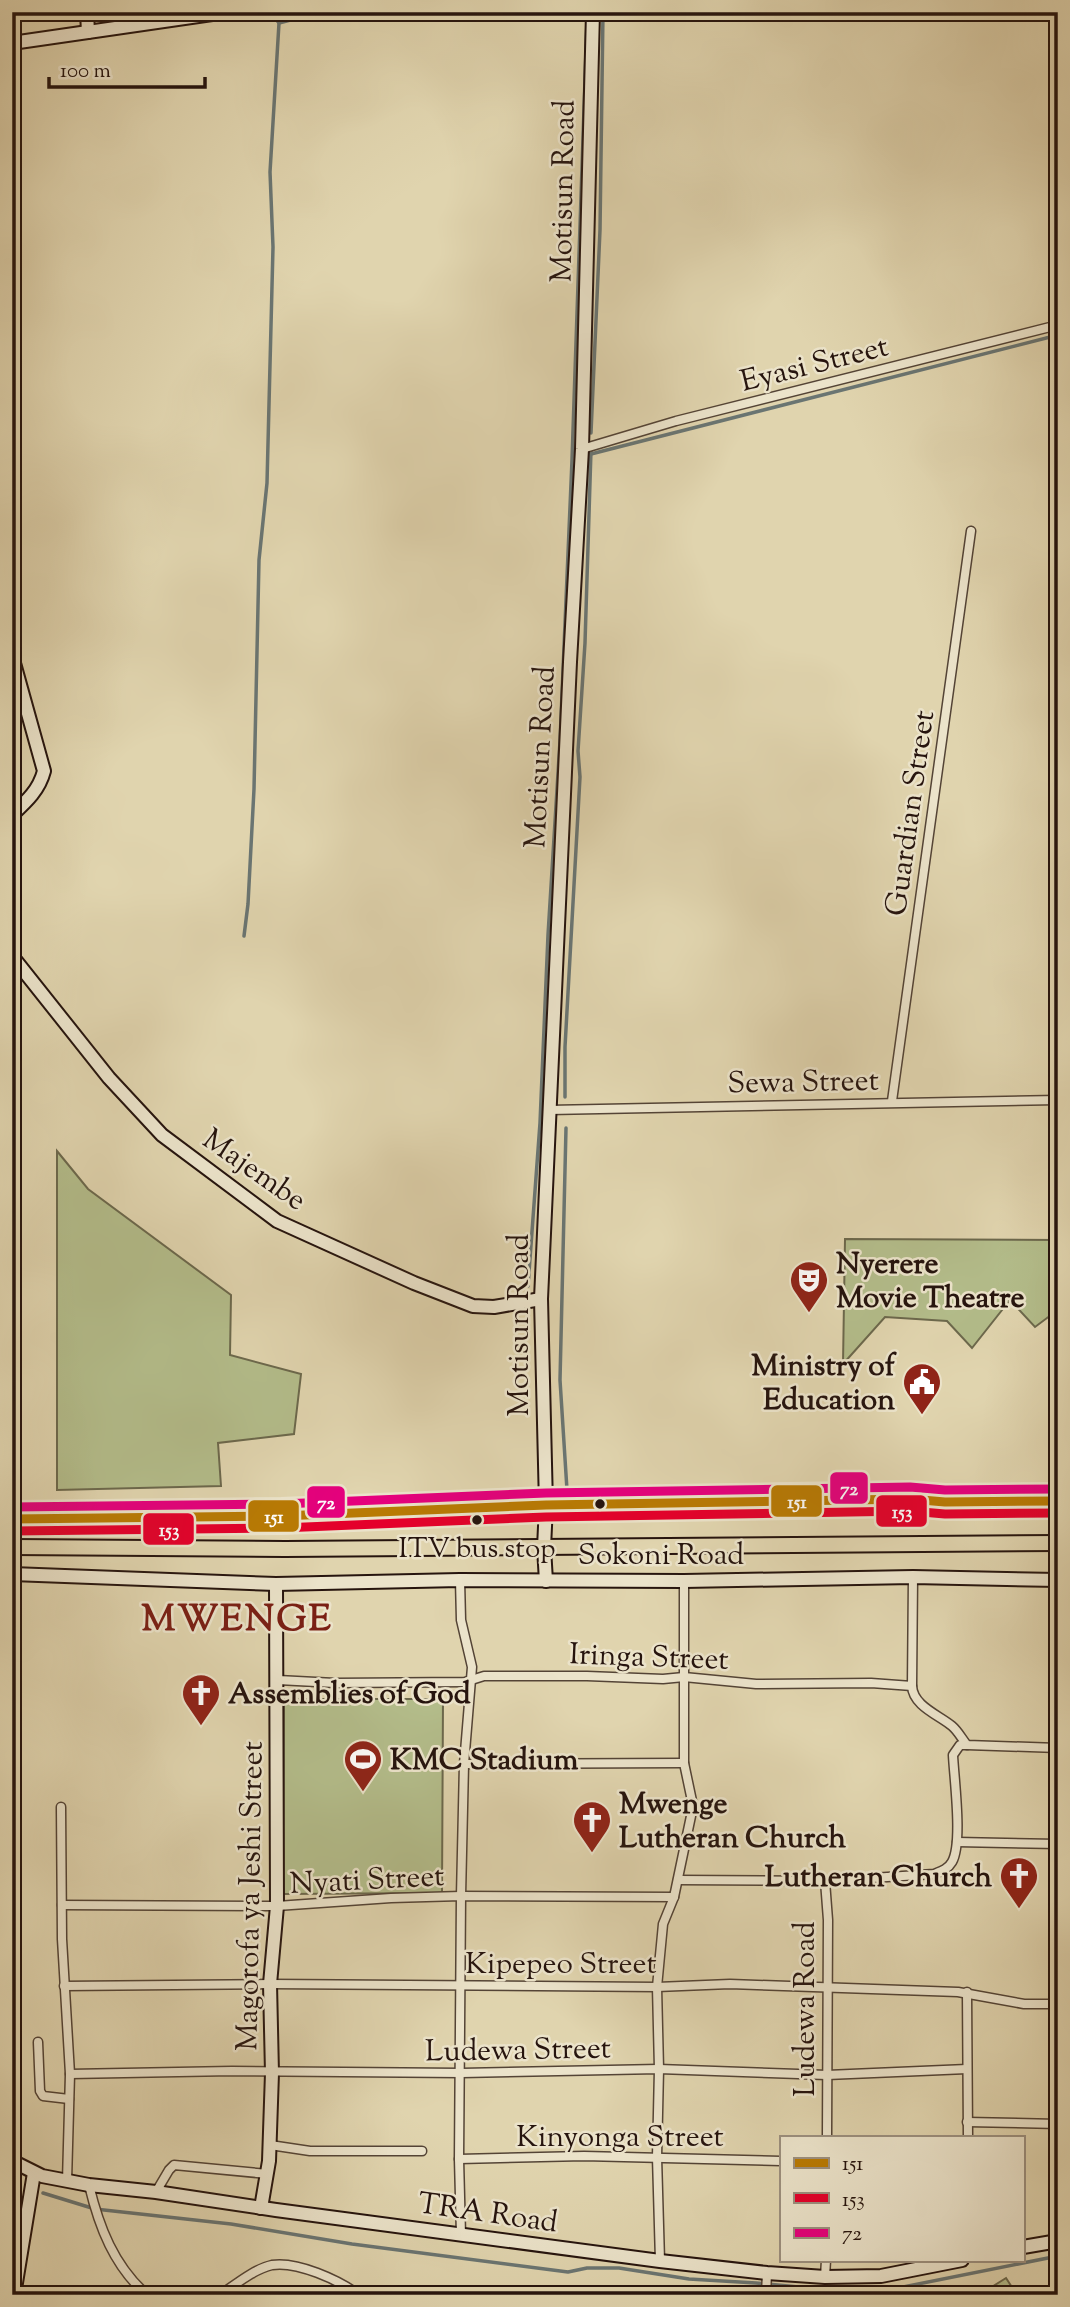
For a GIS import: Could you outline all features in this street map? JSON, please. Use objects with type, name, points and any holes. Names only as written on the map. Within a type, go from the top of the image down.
[{"type":"highway","points":[[12,1520],[281,1516],[546,1505],[911,1499],[946,1502],[1058,1501]]},
{"type":"highway","points":[[12,1547],[544,1548],[1058,1543]]},
{"type":"street","points":[[86,12],[88,32]]},
{"type":"street","points":[[12,43],[226,12]]},
{"type":"street","name":"Motisun Road","points":[[546,1581],[541,1299],[582,449],[593,12]]},
{"type":"street","name":"Eyasi Street","points":[[582,449],[676,421],[1058,324]]},
{"type":"street","name":"Guardian Street","points":[[892,1101],[971,531]]},
{"type":"street","points":[[12,656],[44,771],[41,783],[12,815]]},
{"type":"street","name":"Majembe","points":[[12,956],[109,1078],[162,1135],[277,1221],[414,1283],[473,1306],[494,1307],[541,1299]]},
{"type":"street","name":"Sewa Street","points":[[549,1110],[892,1101],[1058,1100]]},
{"type":"street","name":"Sokoni Road","points":[[12,1574],[276,1584],[913,1577],[1058,1580]]},
{"type":"street","points":[[913,1577],[913,1693],[927,1710],[950,1725],[967,1745]]},
{"type":"street","points":[[460,1580],[461,1620],[472,1662],[464,1763],[461,1896],[461,2235]]},
{"type":"street","points":[[660,2261],[657,1987],[663,1924],[674,1897],[692,1801],[684,1763],[684,1581]]},
{"type":"street","name":"Magorofa ya Jeshi Street","points":[[261,2208],[268,2174],[270,2145],[270,1984],[277,1906],[276,1584]]},
{"type":"street","name":"Iringa Street","points":[[278,1680],[335,1683],[469,1682],[484,1676],[587,1676],[663,1679],[684,1677],[756,1684],[871,1683],[912,1686]]},
{"type":"street","points":[[678,1880],[825,1881],[934,1874],[951,1864],[957,1842],[953,1755],[960,1745],[1058,1748]]},
{"type":"street","points":[[464,1763],[684,1763]]},
{"type":"street","points":[[61,1808],[64,1986],[70,2074],[67,2182]]},
{"type":"street","points":[[957,1842],[1058,1844]]},
{"type":"street","name":"Ludewa Road","points":[[825,1881],[828,1986],[827,2136]]},
{"type":"street","name":"Nyati Street","points":[[62,1905],[277,1906],[461,1896],[674,1897]]},
{"type":"street","name":"Kipepeo Street","points":[[64,1986],[270,1984],[657,1987],[730,1984],[967,1992],[1024,2004],[1058,2004]]},
{"type":"street","points":[[967,1992],[968,2136]]},
{"type":"street","points":[[38,2042],[40,2091],[43,2096],[69,2099]]},
{"type":"street","name":"Ludewa Street","points":[[70,2074],[232,2071],[462,2073],[659,2069],[827,2075],[967,2070]]},
{"type":"street","points":[[967,2122],[1058,2124]]},
{"type":"street","points":[[270,2145],[310,2151],[422,2151]]},
{"type":"street","name":"Kinyonga Street","points":[[459,2159],[657,2157],[780,2161]]},
{"type":"street","name":"TRA Road","points":[[12,2161],[34,2173],[67,2182],[767,2273],[825,2277],[881,2276],[952,2262]]},
{"type":"street","points":[[156,2192],[174,2165],[268,2174]]},
{"type":"street","points":[[14,2295],[34,2173]]},
{"type":"street","points":[[89,2185],[97,2218],[111,2250],[127,2274],[147,2295]]},
{"type":"street","points":[[1024,2247],[1058,2241]]},
{"type":"street","points":[[825,2277],[826,2262]]},
{"type":"street","points":[[220,2295],[262,2269],[281,2265],[320,2274],[359,2295]]},
{"type":"street","points":[[766,2295],[767,2273]]},
{"type":"green space","points":[[57,1151],[88,1189],[231,1295],[230,1355],[301,1374],[294,1434],[218,1443],[221,1486],[57,1490]]},
{"type":"green space","points":[[845,1239],[1058,1240],[1058,1313],[1055,1312],[1035,1327],[1010,1300],[972,1348],[947,1321],[885,1317],[843,1364]]},
{"type":"green space","name":"KMC Stadium","points":[[284,1699],[443,1699],[442,1893],[283,1894]]},
{"type":"green space","points":[[1006,2278],[1017,2295],[979,2295]]},
{"type":"waterway","points":[[279,23],[321,12]]},
{"type":"waterway","points":[[591,433],[600,230],[603,12]]},
{"type":"waterway","points":[[244,936],[254,789],[259,560],[267,483],[273,247],[270,172],[279,23],[274,17]]},
{"type":"waterway","points":[[528,1286],[540,1123],[560,741],[587,21]]},
{"type":"waterway","points":[[591,454],[1058,335]]},
{"type":"waterway","points":[[565,1097],[565,1047],[580,777],[578,751],[585,643],[591,450]]},
{"type":"waterway","points":[[566,1128],[560,1380],[567,1490]]},
{"type":"waterway","points":[[43,2193],[95,2209],[231,2224],[352,2244],[568,2272],[587,2268],[619,2268],[689,2279],[851,2292],[888,2290],[1058,2256]]},
{"type":"transit line","name":"72","points":[[12,1507],[281,1504],[546,1493],[910,1487],[945,1490],[1058,1489]]},
{"type":"transit line","name":"151","points":[[12,1519],[281,1516],[546,1505],[910,1499],[945,1502],[1058,1501]]},
{"type":"transit line","name":"153","points":[[12,1531],[281,1528],[546,1517],[910,1511],[945,1514],[1058,1513]]},
{"type":"place","name":"Nyerere Movie Theatre","points":[[809,1314]]},
{"type":"place","name":"Ministry of Education","points":[[922,1416]]},
{"type":"place","name":"ITV bus stop","points":[[477,1520]]},
{"type":"place","name":"Assemblies of God","points":[[201,1727]]},
{"type":"place","name":"KMC Stadium","points":[[363,1793]]},
{"type":"place","name":"Mwenge Lutheran Church","points":[[592,1854]]},
{"type":"place","name":"Lutheran Church","points":[[1019,1910]]},
{"type":"district","name":"MWENGE","points":[[237,1617]]}]
